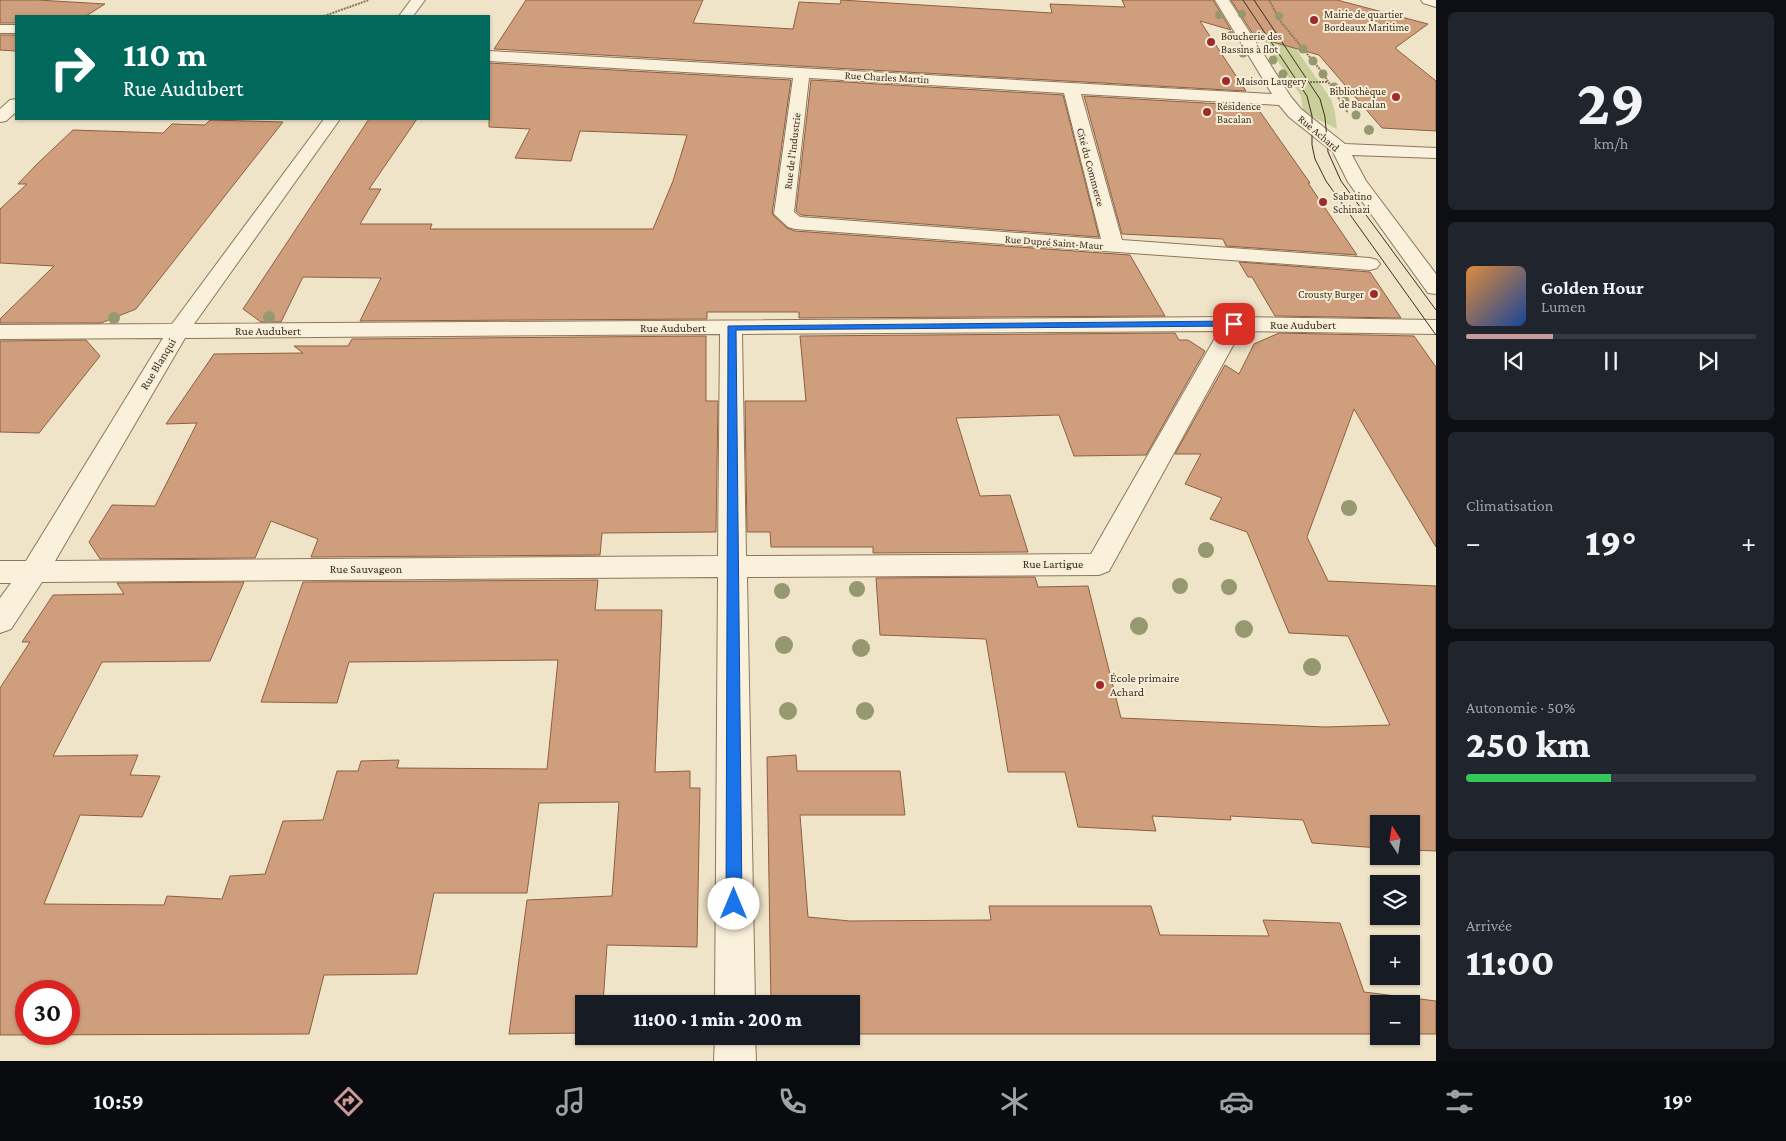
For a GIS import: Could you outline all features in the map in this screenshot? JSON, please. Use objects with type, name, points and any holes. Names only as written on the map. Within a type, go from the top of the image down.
[{"type":"street","points":[[407,15],[418,0]]},
{"type":"street","name":"Rue Achard","points":[[1222,0],[1284,100],[1295,113],[1340,149],[1357,182],[1436,288]]},
{"type":"street","points":[[1428,0],[1436,3]]},
{"type":"street","points":[[0,29],[15,30]]},
{"type":"street","name":"Rue Charles Martin","points":[[490,56],[1284,100]]},
{"type":"street","name":"Rue de l'Industrie","points":[[795,223],[784,214],[802,73]]},
{"type":"street","name":"Cité du Commerce","points":[[1071,88],[1113,246]]},
{"type":"street","points":[[0,117],[15,105]]},
{"type":"street","name":"Rue Blanqui","points":[[0,621],[34,572],[178,331],[331,120]]},
{"type":"street","points":[[1340,149],[1436,153]]},
{"type":"street","name":"Rue Dupré Saint-Maur","points":[[795,223],[1370,264]]},
{"type":"street","name":"Rue Audubert","points":[[0,332],[1234,324],[1436,327]]},
{"type":"street","name":"Rue Lartigue","points":[[732,567],[1099,564],[1234,324]]},
{"type":"street","points":[[731,328],[734,995]]},
{"type":"street","name":"Rue Sauvageon","points":[[0,572],[732,567]]},
{"type":"street","points":[[735,1045],[735,1061]]},
{"type":"path","points":[[327,15],[369,0]]},
{"type":"path","points":[[1269,0],[1274,12],[1290,35],[1329,82],[1362,138],[1373,150]]},
{"type":"green space","points":[[1237,0],[1262,0],[1331,99],[1337,129],[1303,112],[1301,96]]},
{"type":"building","points":[[0,0],[105,4],[88,15],[15,15],[15,23],[0,23]]},
{"type":"building","points":[[526,0],[703,0],[693,23],[793,29],[799,2],[840,4],[841,0],[1052,13],[1050,4],[1125,7],[1122,0],[1213,0],[1231,30],[1200,21],[1246,91],[494,49]]},
{"type":"building","points":[[1231,0],[1337,0],[1428,24],[1395,48],[1436,81],[1436,131],[1382,128],[1319,55],[1255,37]]},
{"type":"building","points":[[0,35],[15,35],[15,51],[0,50]]},
{"type":"building","points":[[490,63],[791,80],[772,214],[787,228],[795,231],[1130,255],[1165,316],[799,318],[799,312],[707,312],[707,319],[360,321],[381,278],[303,277],[281,322],[261,322],[243,309],[368,120],[416,120],[369,189],[381,189],[360,224],[432,224],[430,229],[653,229],[673,181],[687,135],[580,131],[571,161],[515,158],[530,129],[489,127]]},
{"type":"building","points":[[811,80],[1063,95],[1099,237],[801,215],[796,211]]},
{"type":"building","points":[[1084,96],[1256,106],[1357,255],[1226,246],[1223,239],[1122,234]]},
{"type":"building","points":[[210,120],[283,122],[136,309],[101,323],[0,323],[0,319],[54,266],[0,263],[0,209],[27,184],[18,184],[37,164],[73,130],[163,133],[172,124],[205,125]]},
{"type":"building","points":[[1239,262],[1370,272],[1401,318],[1275,316],[1252,277],[1248,277]]},
{"type":"building","points":[[1175,333],[1179,340],[1188,340],[1205,351],[1146,455],[1074,456],[1059,415],[956,418],[980,496],[1010,495],[1028,552],[873,553],[873,547],[771,547],[770,532],[747,532],[745,401],[806,401],[800,336]]},
{"type":"building","points":[[1279,333],[1414,336],[1436,367],[1436,547],[1354,409],[1307,537],[1328,581],[1436,586],[1436,851],[1420,850],[1420,815],[1370,815],[1370,847],[1312,843],[1303,820],[1230,816],[1231,820],[1152,816],[1156,831],[1078,827],[1065,772],[1008,772],[986,639],[880,635],[876,578],[1035,577],[1038,587],[1088,586],[1121,718],[1325,727],[1390,725],[1348,636],[1289,633],[1247,532],[1210,519],[1222,498],[1185,484],[1201,454],[1175,454],[1225,365],[1239,374],[1254,344]]},
{"type":"building","points":[[706,336],[706,401],[718,401],[716,532],[602,533],[600,555],[311,557],[318,539],[271,521],[255,558],[100,559],[89,542],[112,505],[155,506],[197,423],[166,424],[214,354],[303,353],[294,346],[348,346],[352,339]]},
{"type":"building","points":[[86,340],[100,356],[39,433],[0,432],[0,341]]},
{"type":"building","points":[[598,580],[595,610],[662,610],[655,772],[690,771],[690,788],[700,788],[697,947],[607,945],[604,995],[575,995],[575,1033],[509,1034],[527,900],[612,896],[619,802],[539,803],[527,893],[434,893],[417,974],[324,975],[309,1034],[80,1035],[80,980],[15,980],[15,1035],[0,1035],[0,688],[30,642],[22,642],[53,595],[124,594],[117,583],[244,582],[210,661],[102,662],[53,756],[138,755],[130,775],[160,776],[142,817],[80,815],[44,904],[164,905],[167,896],[222,899],[230,876],[265,874],[283,821],[323,820],[337,771],[358,771],[361,761],[399,760],[397,768],[547,769],[558,660],[349,662],[337,703],[261,702],[303,582]]},
{"type":"building","points":[[796,755],[797,771],[900,771],[905,815],[800,815],[808,917],[850,921],[991,920],[989,906],[1151,906],[1160,935],[1269,936],[1263,920],[1340,923],[1364,992],[1388,995],[1370,995],[1370,1034],[860,1034],[860,995],[771,995],[767,757]]},
{"type":"building","points":[[1420,999],[1436,1001],[1436,1034],[1420,1034]]},
{"type":"tram line","points":[[1243,0],[1307,96],[1312,116],[1312,145],[1315,159],[1326,181],[1436,335]]},
{"type":"tram line","points":[[1254,0],[1320,99],[1325,117],[1328,152],[1341,181],[1436,310]]},
{"type":"place","name":"Mairie de quartier Bordeaux Maritime","points":[[1314,20]]},
{"type":"place","name":"Boucherie des Bassins à flot","points":[[1211,42]]},
{"type":"place","name":"Maison Laugery","points":[[1226,81]]},
{"type":"place","name":"Bibliothèque de Bacalan","points":[[1396,97]]},
{"type":"place","name":"Résidence Bacalan","points":[[1207,112]]},
{"type":"place","name":"Sabatino Schinazi","points":[[1323,202]]},
{"type":"place","name":"Crousty Burger","points":[[1374,294]]},
{"type":"place","name":"École primaire Achard","points":[[1100,685]]},
{"type":"route","points":[[734,904],[731,328],[1234,324]]}]
